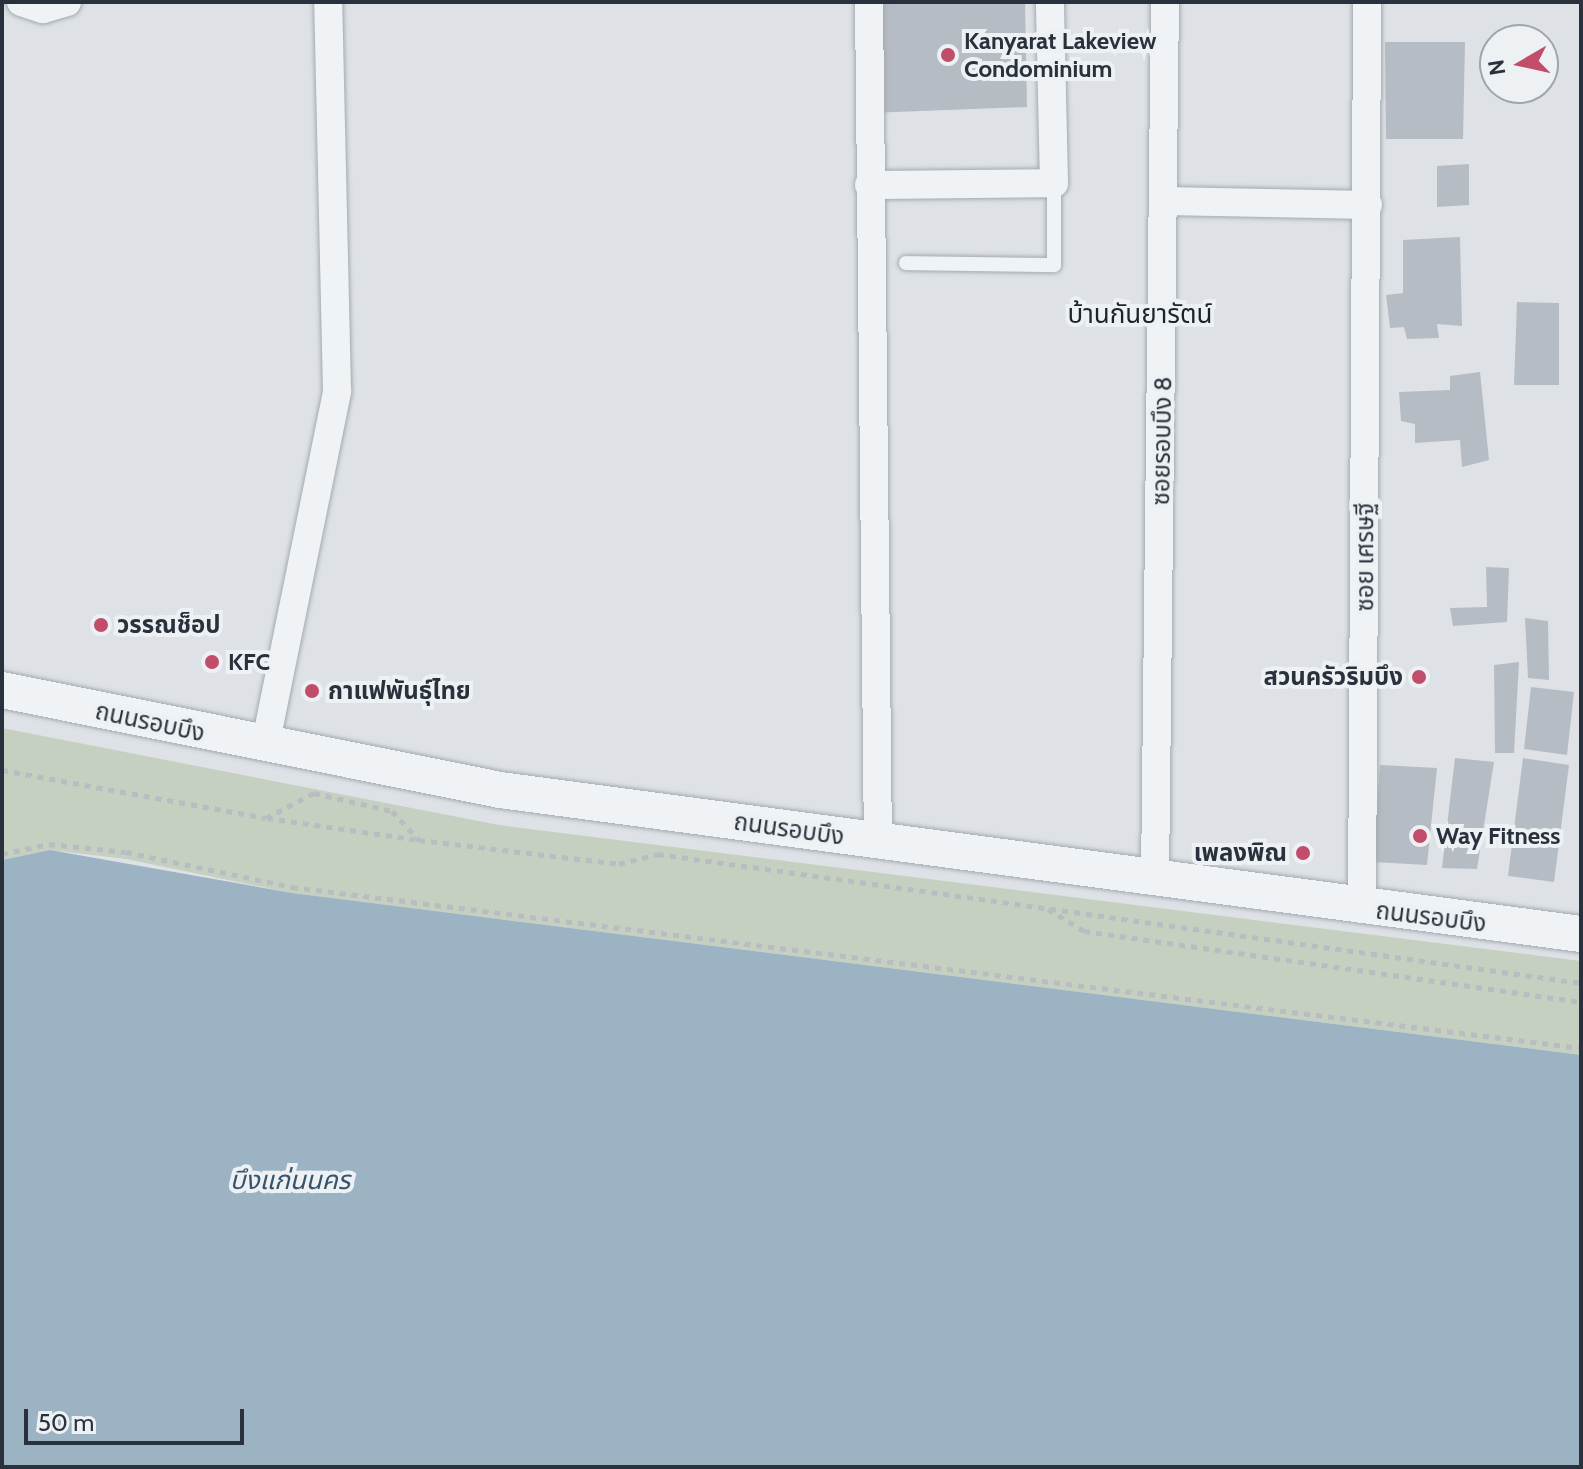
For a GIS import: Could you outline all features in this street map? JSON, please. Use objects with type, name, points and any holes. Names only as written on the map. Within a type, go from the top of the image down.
[{"type":"street","points":[[21,2],[43,9],[67,2]]},
{"type":"street","points":[[265,746],[337,391],[328,2]]},
{"type":"street","points":[[869,2],[878,842]]},
{"type":"street","points":[[869,185],[1054,183],[1050,2]]},
{"type":"street","name":"ซอยรอบบึง 8","points":[[1155,880],[1166,201],[1165,2]]},
{"type":"street","name":"ซอย เศรษฐี","points":[[1362,909],[1367,2]]},
{"type":"street","points":[[1166,201],[1368,205]]},
{"type":"street","name":"ถนนรอบบึง","points":[[2,690],[265,746],[500,790],[1362,909],[1581,934]]},
{"type":"lane","points":[[906,263],[1054,265],[1054,183]]},
{"type":"path","points":[[2,770],[266,818],[419,840],[619,864],[658,854],[1581,983]]},
{"type":"path","points":[[266,818],[314,793],[392,811],[419,840]]},
{"type":"path","points":[[2,854],[49,844],[126,852],[292,887],[1581,1048]]},
{"type":"path","points":[[1044,907],[1084,931],[1581,1002]]},
{"type":"green space","points":[[2,728],[499,825],[1581,961],[1581,1055],[292,893],[126,859],[50,850],[2,860]]},
{"type":"water","name":"บึงแก่นนคร","points":[[50,850],[292,893],[1581,1055],[1581,1467],[2,1467],[2,860]]},
{"type":"building","name":"Kanyarat Lakeview Condominium","points":[[869,2],[1025,2],[1027,107],[869,113]]},
{"type":"building","points":[[1385,42],[1465,42],[1463,139],[1386,139]]},
{"type":"building","points":[[1469,164],[1469,205],[1437,207],[1437,166]]},
{"type":"building","points":[[1460,237],[1462,326],[1437,324],[1439,338],[1407,339],[1404,327],[1390,328],[1386,295],[1403,293],[1403,240]]},
{"type":"building","points":[[1517,302],[1559,303],[1559,385],[1514,385]]},
{"type":"building","points":[[1480,372],[1489,460],[1462,467],[1460,440],[1415,443],[1415,424],[1401,421],[1399,392],[1450,390],[1450,376]]},
{"type":"building","points":[[1486,567],[1509,568],[1507,622],[1453,626],[1450,608],[1487,607]]},
{"type":"building","points":[[1525,618],[1548,621],[1549,680],[1528,678]]},
{"type":"building","points":[[1519,662],[1514,753],[1495,753],[1494,665]]},
{"type":"building","points":[[1531,687],[1574,692],[1567,755],[1524,749]]},
{"type":"building","points":[[1455,758],[1494,762],[1477,869],[1442,868]]},
{"type":"building","points":[[1523,758],[1569,765],[1554,882],[1508,876]]},
{"type":"building","points":[[1380,765],[1437,768],[1427,865],[1373,862]]},
{"type":"place","name":"Kanyarat Lakeview Condominium","points":[[948,55]]},
{"type":"place","name":"วรรณช็อป","points":[[101,625]]},
{"type":"place","name":"KFC","points":[[212,662]]},
{"type":"place","name":"สวนครัวริมบึง","points":[[1419,677]]},
{"type":"place","name":"กาแฟพันธุ์ไทย","points":[[312,691]]},
{"type":"place","name":"Way Fitness","points":[[1420,836]]},
{"type":"place","name":"เพลงพิณ","points":[[1303,853]]},
{"type":"district","name":"บ้านกันยารัตน์","points":[[1140,315]]}]
